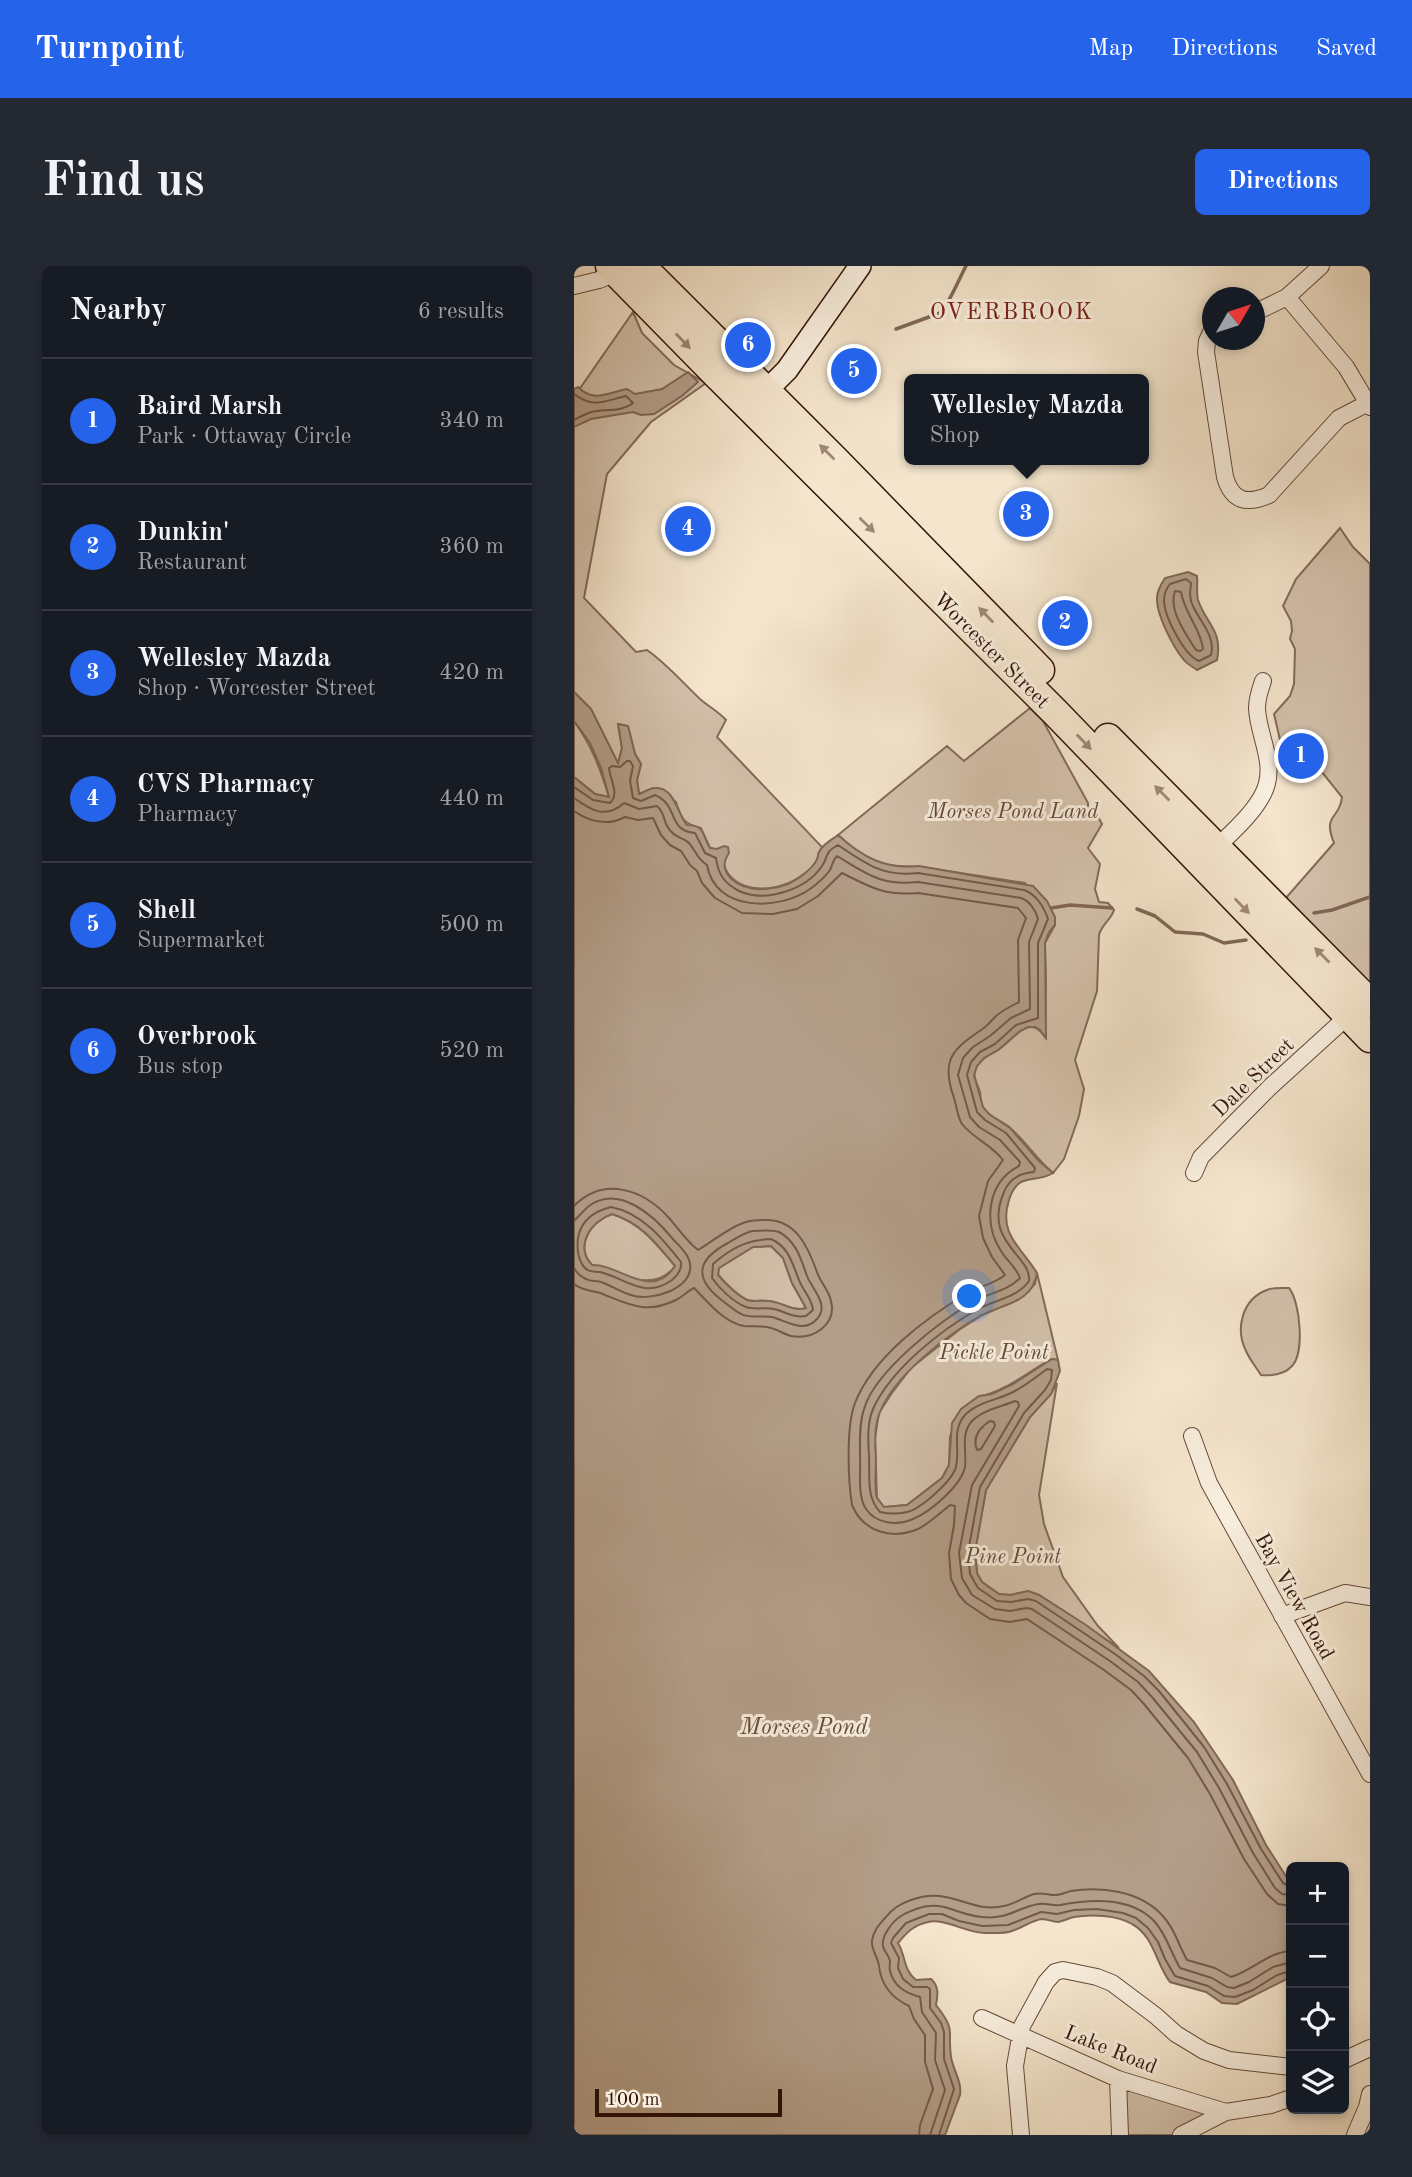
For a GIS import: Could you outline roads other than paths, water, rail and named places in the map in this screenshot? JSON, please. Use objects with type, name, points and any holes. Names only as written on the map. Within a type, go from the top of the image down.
[{"type":"highway","name":"Worcester Street","points":[[622,268],[1216,848],[1359,1009],[1370,1038]]},
{"type":"highway","name":"Worcester Street","points":[[758,399],[1055,712],[1359,1009]]},
{"type":"street","points":[[1265,309],[1287,297],[1321,266]]},
{"type":"street","points":[[574,286],[599,280],[622,268]]},
{"type":"street","points":[[758,399],[791,365],[855,268]]},
{"type":"street","points":[[1206,350],[1226,477],[1233,494],[1240,499],[1259,499],[1269,495],[1339,418],[1369,405],[1346,367],[1287,297]]},
{"type":"street","points":[[1216,848],[1256,805],[1269,778],[1267,751],[1256,704],[1263,681]]},
{"type":"street","name":"Dale Street","points":[[1194,1173],[1201,1157],[1270,1087],[1359,1009]]},
{"type":"street","name":"Bay View Road","points":[[1192,1436],[1209,1483],[1370,1774]]},
{"type":"street","points":[[1282,1616],[1345,1593],[1370,1597]]},
{"type":"street","points":[[1021,2135],[1016,2066],[1021,2026],[1046,1982],[1055,1972],[1063,1970],[1112,1983],[1176,2034],[1204,2051],[1229,2060],[1286,2066]]},
{"type":"street","name":"Lake Road","points":[[982,2018],[1118,2079],[1226,2112]]},
{"type":"street","points":[[1349,2058],[1370,2048]]},
{"type":"street","points":[[1118,2079],[1119,2135]]},
{"type":"street","points":[[1354,2135],[1370,2094]]},
{"type":"street","points":[[1181,2135],[1226,2112],[1271,2105],[1286,2100]]},
{"type":"water","points":[[688,372],[698,382],[654,414],[641,415],[633,412],[591,419],[574,427],[574,389],[578,387],[595,396],[627,389],[635,394],[662,389]]},
{"type":"water","points":[[1188,572],[1197,576],[1198,600],[1218,641],[1217,660],[1197,670],[1185,661],[1175,647],[1157,605],[1158,593],[1165,578]]},
{"type":"water","name":"Morses Pond","points":[[574,692],[591,709],[618,763],[622,748],[618,724],[628,726],[635,754],[641,764],[637,780],[639,794],[655,788],[667,792],[687,825],[700,829],[710,848],[728,847],[726,870],[732,880],[743,886],[764,889],[792,882],[809,870],[823,847],[838,835],[865,856],[885,864],[919,866],[1033,886],[1047,901],[1055,917],[1055,925],[1045,943],[1046,1038],[1035,1027],[1020,1031],[984,1058],[974,1075],[983,1107],[1010,1128],[1053,1173],[1019,1184],[1011,1195],[1006,1212],[1006,1222],[1013,1239],[1037,1273],[1034,1283],[1023,1297],[980,1316],[952,1334],[897,1384],[887,1398],[877,1423],[876,1494],[884,1507],[907,1505],[942,1478],[949,1465],[952,1423],[961,1409],[979,1396],[992,1394],[1013,1384],[1052,1359],[1058,1360],[1060,1371],[1051,1394],[1030,1417],[986,1490],[975,1552],[977,1573],[982,1582],[999,1594],[1010,1595],[1028,1591],[1039,1595],[1086,1625],[1149,1671],[1194,1722],[1233,1780],[1266,1845],[1286,1876],[1286,1980],[1237,2004],[1222,2003],[1206,1992],[1170,1982],[1150,1943],[1139,1929],[1112,1917],[1074,1917],[1058,1922],[1042,1919],[1006,1933],[978,1932],[934,1921],[919,1925],[898,1943],[912,1976],[916,1980],[931,1979],[937,1988],[936,2005],[949,2026],[951,2057],[959,2080],[960,2095],[945,2135],[574,2135],[574,777],[595,794],[609,797],[590,743],[574,721]],"holes":[[[612,1214],[640,1228],[675,1266],[666,1276],[656,1281],[646,1281],[603,1266],[592,1265],[585,1250],[587,1235],[604,1217]],[[771,1246],[783,1258],[792,1283],[806,1308],[797,1309],[774,1302],[747,1300],[718,1275],[719,1268],[753,1247]]]},
{"type":"waterway","points":[[896,329],[940,313],[966,266]]},
{"type":"waterway","points":[[1314,913],[1370,897]]},
{"type":"waterway","points":[[1051,908],[1070,905],[1112,908]]},
{"type":"waterway","points":[[1137,909],[1155,916],[1175,932],[1203,934],[1224,943],[1246,940]]},
{"type":"place","name":"Overbrook","points":[[748,345]]},
{"type":"place","name":"Shell","points":[[854,371]]},
{"type":"place","name":"Wellesley Mazda","points":[[1026,514]]},
{"type":"place","name":"CVS Pharmacy","points":[[688,529]]},
{"type":"place","name":"Dunkin'","points":[[1065,623]]},
{"type":"place","name":"Baird Marsh","points":[[1301,756]]},
{"type":"district","name":"OVERBROOK","points":[[1012,311]]},
{"type":"park label","name":"Morses Pond Land","points":[[1013,811]]},
{"type":"park label","name":"Pickle Point","points":[[994,1352]]},
{"type":"park label","name":"Pine Point","points":[[1013,1556]]}]
